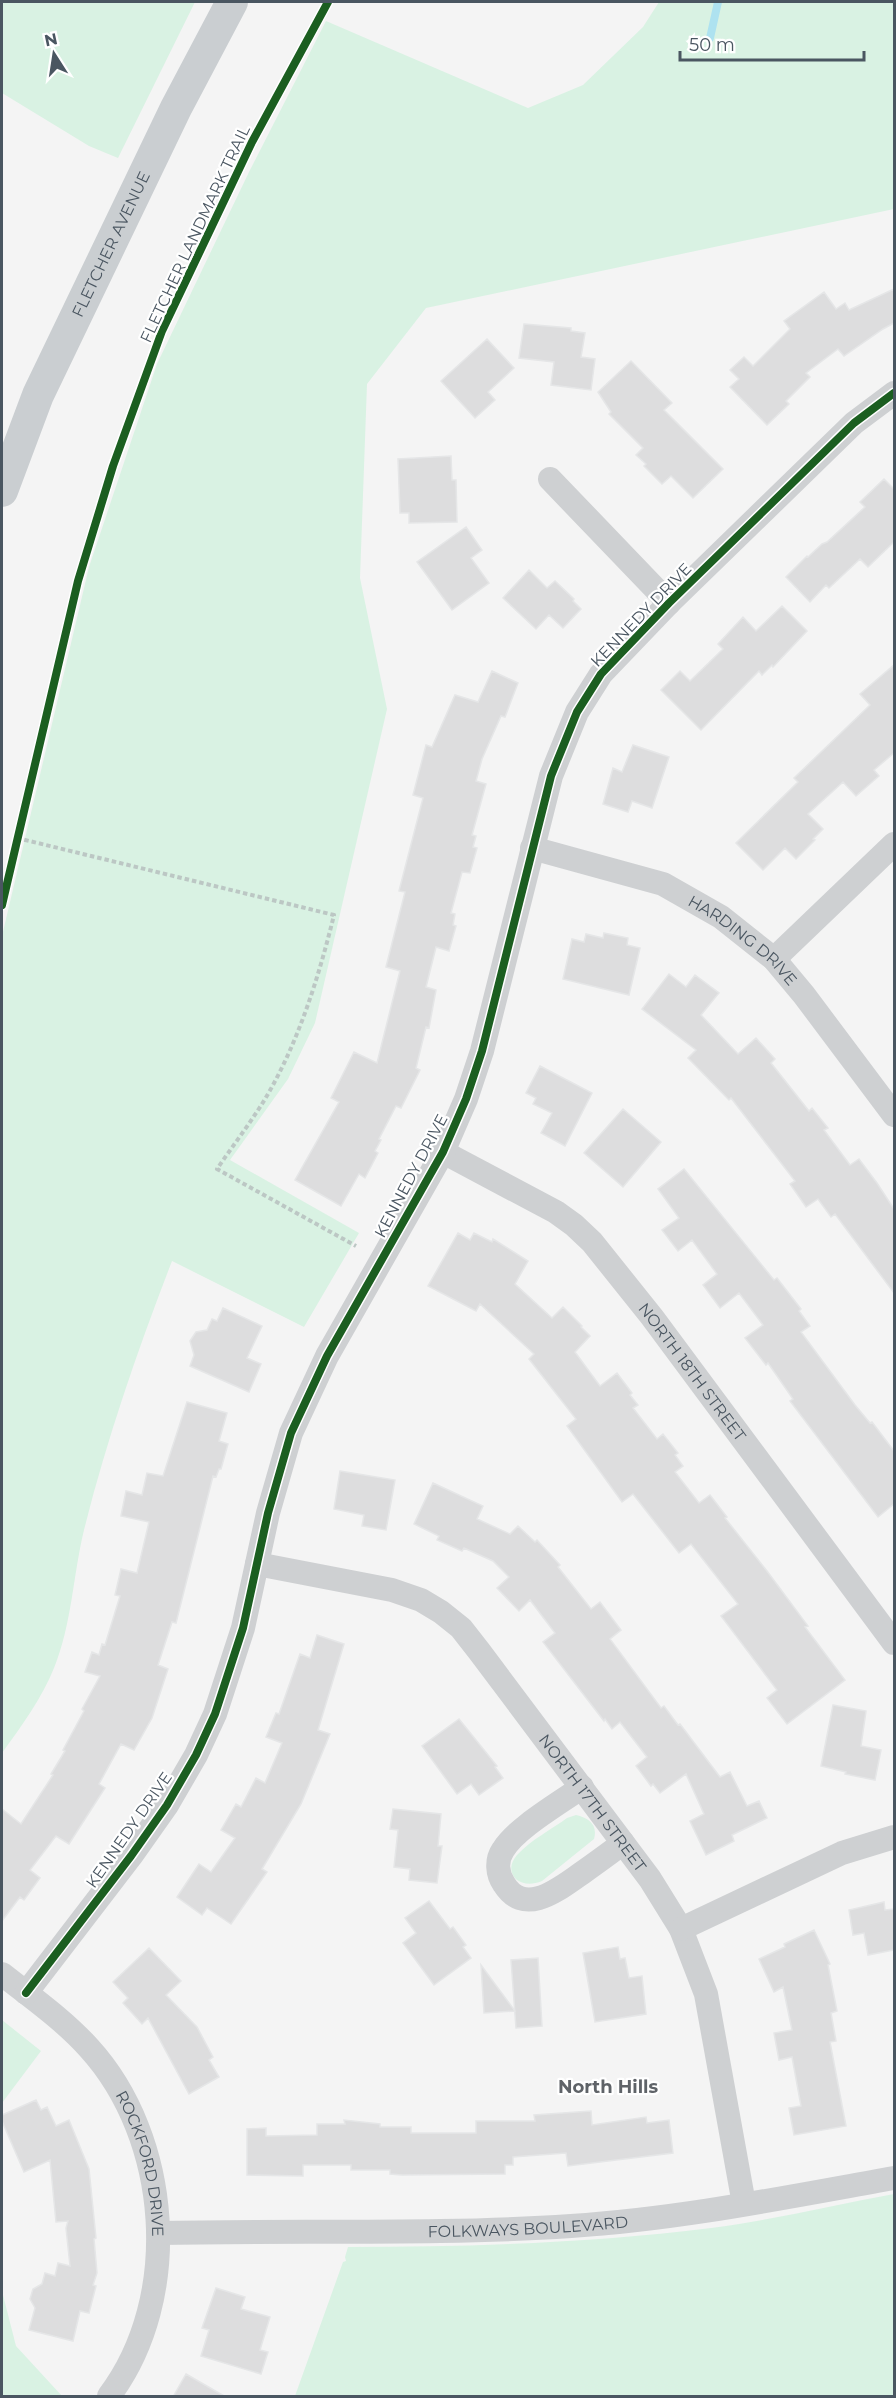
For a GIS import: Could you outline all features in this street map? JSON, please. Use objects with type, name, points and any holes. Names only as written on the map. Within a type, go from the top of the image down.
[{"type":"main road","name":"FLETCHER AVENUE","points":[[2,491],[38,395],[176,108],[232,2]]},
{"type":"street","name":"KENNEDY DRIVE","points":[[26,1993],[167,1805],[196,1755],[215,1714],[235,1656],[283,1460],[303,1406],[327,1356],[443,1152],[466,1099],[482,1051],[551,776],[577,712],[601,674],[669,603],[854,423],[894,393]]},
{"type":"street","points":[[550,479],[669,603]]},
{"type":"street","points":[[774,959],[894,844]]},
{"type":"street","name":"HARDING DRIVE","points":[[532,848],[663,884],[721,917],[774,959],[804,995],[894,1115]]},
{"type":"street","name":"NORTH 18TH STREET","points":[[443,1152],[556,1212],[592,1242],[652,1317],[894,1643]]},
{"type":"street","name":"NORTH 17TH STREET","points":[[257,1564],[392,1590],[421,1600],[441,1612],[460,1628],[582,1787],[650,1879],[681,1929],[706,1994],[744,2204]]},
{"type":"street","points":[[582,1787],[510,1839],[501,1852],[498,1864],[500,1878],[506,1888],[516,1897],[529,1900],[542,1899],[623,1843]]},
{"type":"street","points":[[681,1929],[842,1853],[894,1837]]},
{"type":"street","name":"ROCKFORD DRIVE","points":[[2,1974],[89,2048],[121,2094],[138,2126],[150,2162],[157,2197],[159,2233],[156,2268],[148,2310],[129,2363],[109,2397]]},
{"type":"street","name":"FOLKWAYS BOULEVARD","points":[[159,2233],[521,2229],[633,2221],[894,2178]]},
{"type":"path","points":[[15,849],[20,827]]},
{"type":"path","points":[[17,838],[334,915],[322,962],[292,1045],[262,1103],[217,1169],[356,1246]]},
{"type":"green space","points":[[2,2],[195,2],[118,158],[89,146],[2,93]]},
{"type":"green space","points":[[659,2],[894,2],[894,209],[426,308],[367,384],[360,578],[387,709],[315,1023],[288,1079],[230,1160],[359,1233],[304,1327],[172,1261],[135,1361],[103,1462],[80,1547],[69,1617],[60,1651],[37,1701],[2,1753],[2,936],[89,567],[157,364],[249,172],[326,21],[528,108],[583,85],[643,27]]},
{"type":"green space","points":[[576,1815],[591,1823],[595,1830],[594,1839],[542,1881],[526,1884],[515,1878],[511,1867],[518,1854],[567,1818]]},
{"type":"green space","points":[[2,2020],[41,2051],[2,2103]]},
{"type":"green space","points":[[894,2194],[894,2396],[295,2396],[343,2262],[346,2261],[348,2247],[530,2243],[666,2233],[757,2221]]},
{"type":"green space","points":[[2,2291],[16,2346],[62,2396],[2,2396]]},
{"type":"building","points":[[894,289],[894,323],[844,356],[838,349],[806,373],[810,377],[786,401],[789,404],[767,425],[730,387],[739,379],[730,370],[744,357],[753,366],[790,329],[784,321],[824,292],[836,309],[845,303],[849,310]]},
{"type":"building","points":[[524,324],[571,328],[571,331],[585,333],[581,357],[595,359],[591,390],[551,385],[554,362],[519,358]]},
{"type":"building","points":[[487,339],[514,368],[488,392],[495,400],[475,418],[441,381]]},
{"type":"building","points":[[631,361],[672,403],[664,410],[723,469],[693,498],[671,476],[662,484],[644,466],[646,464],[636,455],[643,448],[609,414],[611,412],[598,392]]},
{"type":"building","points":[[451,456],[452,480],[456,480],[457,522],[409,523],[409,513],[400,513],[398,459]]},
{"type":"building","points":[[884,479],[894,489],[894,542],[868,567],[860,559],[829,588],[826,585],[810,602],[786,577],[865,507],[860,502]]},
{"type":"building","points":[[466,527],[482,550],[471,558],[489,583],[452,610],[417,562]]},
{"type":"building","points":[[529,570],[547,588],[555,581],[581,609],[563,628],[549,615],[536,629],[503,598]]},
{"type":"building","points":[[782,606],[807,631],[773,667],[772,665],[762,675],[759,671],[701,730],[661,690],[680,671],[690,681],[723,649],[718,644],[743,617],[756,631]]},
{"type":"building","points":[[894,665],[894,753],[874,770],[879,776],[856,796],[843,782],[808,814],[823,829],[796,859],[785,848],[763,870],[736,843],[798,782],[794,778],[870,705],[860,694]]},
{"type":"building","points":[[492,671],[518,683],[505,717],[501,716],[482,759],[476,781],[486,784],[472,835],[476,836],[473,847],[477,848],[470,873],[462,872],[451,913],[455,914],[453,925],[456,926],[449,951],[436,947],[426,987],[436,990],[429,1028],[426,1027],[416,1068],[420,1070],[401,1108],[396,1106],[379,1139],[381,1140],[375,1151],[378,1153],[365,1178],[359,1174],[341,1206],[295,1180],[339,1102],[331,1098],[354,1052],[377,1063],[400,971],[386,967],[405,892],[399,891],[423,798],[413,795],[426,745],[432,747],[455,695],[478,702]]},
{"type":"building","points":[[633,745],[669,757],[652,808],[632,801],[628,812],[603,804],[613,768],[622,772]]},
{"type":"building","points":[[604,933],[628,938],[627,945],[640,948],[629,995],[563,979],[572,939],[584,942],[586,934],[603,938]]},
{"type":"building","points":[[669,974],[686,987],[695,975],[719,993],[701,1015],[738,1054],[756,1038],[775,1059],[771,1063],[809,1111],[812,1108],[828,1128],[824,1130],[850,1165],[859,1159],[877,1183],[894,1209],[894,1293],[835,1214],[831,1217],[818,1199],[806,1207],[790,1184],[795,1181],[731,1098],[729,1100],[688,1058],[696,1050],[642,1009]]},
{"type":"building","points":[[540,1066],[592,1093],[565,1146],[541,1133],[552,1113],[533,1104],[536,1098],[526,1093]]},
{"type":"building","points":[[623,1109],[661,1142],[623,1187],[584,1153]]},
{"type":"building","points":[[684,1169],[774,1280],[777,1278],[801,1309],[799,1311],[810,1326],[801,1332],[855,1405],[870,1423],[872,1422],[894,1451],[894,1504],[878,1517],[790,1401],[793,1399],[768,1363],[766,1365],[745,1338],[763,1325],[739,1293],[720,1308],[703,1285],[717,1274],[692,1240],[678,1251],[662,1230],[679,1218],[658,1189]]},
{"type":"building","points":[[458,1233],[470,1240],[474,1233],[492,1242],[493,1239],[528,1261],[515,1284],[552,1318],[563,1307],[582,1326],[590,1336],[575,1352],[600,1386],[617,1373],[638,1405],[633,1408],[657,1439],[663,1434],[678,1453],[675,1455],[683,1466],[675,1472],[699,1503],[710,1495],[808,1626],[805,1627],[845,1680],[787,1724],[767,1698],[777,1690],[721,1616],[738,1604],[691,1544],[679,1553],[633,1494],[622,1502],[567,1426],[576,1419],[529,1359],[534,1354],[480,1304],[476,1311],[428,1286]]},
{"type":"building","points":[[223,1308],[262,1326],[247,1358],[261,1364],[249,1392],[190,1366],[194,1355],[190,1341],[196,1332],[207,1330],[212,1319],[217,1321]]},
{"type":"building","points":[[187,1402],[227,1413],[219,1441],[228,1444],[221,1469],[216,1477],[213,1476],[176,1623],[172,1622],[158,1665],[168,1669],[152,1718],[134,1750],[121,1744],[99,1784],[105,1788],[69,1844],[56,1836],[30,1870],[40,1878],[24,1900],[20,1897],[2,1921],[2,1809],[21,1824],[53,1775],[51,1774],[65,1751],[63,1750],[84,1711],[82,1709],[100,1676],[85,1672],[92,1652],[99,1655],[102,1644],[105,1645],[120,1596],[115,1595],[121,1569],[137,1573],[149,1522],[121,1516],[126,1491],[142,1495],[147,1473],[163,1476]]},
{"type":"building","points":[[340,1471],[395,1480],[386,1530],[362,1526],[364,1515],[334,1509]]},
{"type":"building","points":[[433,1483],[483,1506],[477,1519],[510,1534],[518,1526],[535,1542],[537,1540],[560,1565],[558,1567],[591,1609],[600,1602],[621,1630],[610,1639],[661,1708],[664,1706],[678,1725],[680,1724],[720,1777],[730,1772],[747,1806],[759,1801],[767,1818],[732,1835],[734,1841],[706,1855],[690,1821],[704,1814],[686,1774],[660,1793],[653,1784],[651,1786],[636,1766],[647,1757],[620,1722],[612,1729],[605,1719],[604,1721],[543,1642],[555,1633],[530,1600],[519,1611],[497,1588],[509,1577],[493,1561],[464,1548],[462,1551],[437,1540],[439,1536],[414,1524]]},
{"type":"building","points":[[317,1635],[344,1644],[318,1730],[330,1734],[301,1804],[262,1869],[267,1872],[231,1924],[207,1908],[202,1915],[177,1897],[199,1864],[211,1872],[235,1838],[221,1830],[236,1804],[241,1807],[256,1778],[265,1783],[282,1743],[266,1737],[276,1713],[279,1714],[300,1654],[310,1658]]},
{"type":"building","points":[[833,1705],[866,1711],[861,1746],[881,1750],[875,1780],[821,1766]]},
{"type":"building","points":[[459,1719],[497,1766],[495,1767],[503,1778],[479,1795],[471,1784],[457,1794],[422,1746]]},
{"type":"building","points":[[393,1809],[441,1814],[438,1846],[442,1846],[437,1883],[409,1880],[410,1869],[394,1867],[398,1830],[390,1829]]},
{"type":"building","points":[[429,1901],[450,1929],[453,1927],[466,1945],[463,1947],[471,1958],[434,1985],[403,1943],[416,1933],[405,1918]]},
{"type":"building","points":[[884,1902],[885,1910],[894,1909],[894,1950],[868,1955],[864,1933],[853,1935],[849,1910]]},
{"type":"building","points":[[814,1930],[830,1964],[828,1965],[837,2011],[831,2013],[836,2041],[830,2042],[846,2126],[794,2135],[789,2108],[801,2106],[792,2057],[779,2060],[774,2033],[792,2030],[783,1987],[774,1992],[759,1959]]},
{"type":"building","points":[[618,1947],[620,1959],[625,1958],[629,1978],[642,1976],[646,2014],[595,2022],[583,1953]]},
{"type":"building","points":[[149,1948],[181,1981],[166,1995],[197,2027],[213,2057],[209,2060],[219,2077],[189,2094],[148,2018],[142,2024],[123,2003],[128,1998],[113,1982]]},
{"type":"building","points":[[538,1958],[542,2026],[516,2028],[511,1960]]},
{"type":"building","points":[[481,1965],[515,2011],[484,2013]]},
{"type":"building","points":[[36,2100],[41,2110],[47,2107],[56,2126],[69,2120],[89,2169],[96,2238],[94,2239],[97,2273],[93,2285],[96,2286],[89,2313],[80,2311],[73,2341],[29,2330],[35,2308],[30,2299],[33,2289],[42,2284],[45,2273],[55,2276],[58,2263],[70,2266],[66,2228],[68,2221],[56,2222],[50,2160],[24,2172],[2,2121],[2,2115]]},
{"type":"building","points":[[591,2111],[592,2125],[646,2117],[647,2123],[669,2120],[673,2153],[568,2166],[566,2153],[513,2157],[513,2165],[505,2165],[505,2174],[402,2175],[390,2174],[390,2170],[351,2170],[351,2165],[303,2165],[303,2176],[247,2175],[247,2129],[266,2128],[266,2136],[317,2135],[317,2124],[345,2124],[344,2120],[380,2124],[380,2127],[411,2127],[411,2133],[476,2133],[476,2121],[535,2121],[534,2115]]},
{"type":"building","points":[[216,2288],[245,2297],[241,2309],[270,2317],[260,2350],[268,2352],[261,2374],[201,2356],[209,2330],[202,2328]]},
{"type":"building","points":[[186,2374],[226,2397],[173,2397]]},
{"type":"waterway","points":[[710,38],[718,2]]},
{"type":"cycle path","name":"FLETCHER LANDMARK TRAIL","points":[[2,905],[78,581],[113,466],[162,331],[252,142],[328,2]]},
{"type":"cycle path","points":[[26,1993],[167,1805],[196,1755],[215,1714],[243,1628],[268,1513],[291,1433],[327,1356],[443,1152],[466,1099],[482,1051],[551,776],[577,712],[601,674],[669,603],[854,423],[894,393]]},
{"type":"district","name":"North Hills","points":[[608,2087]]}]
